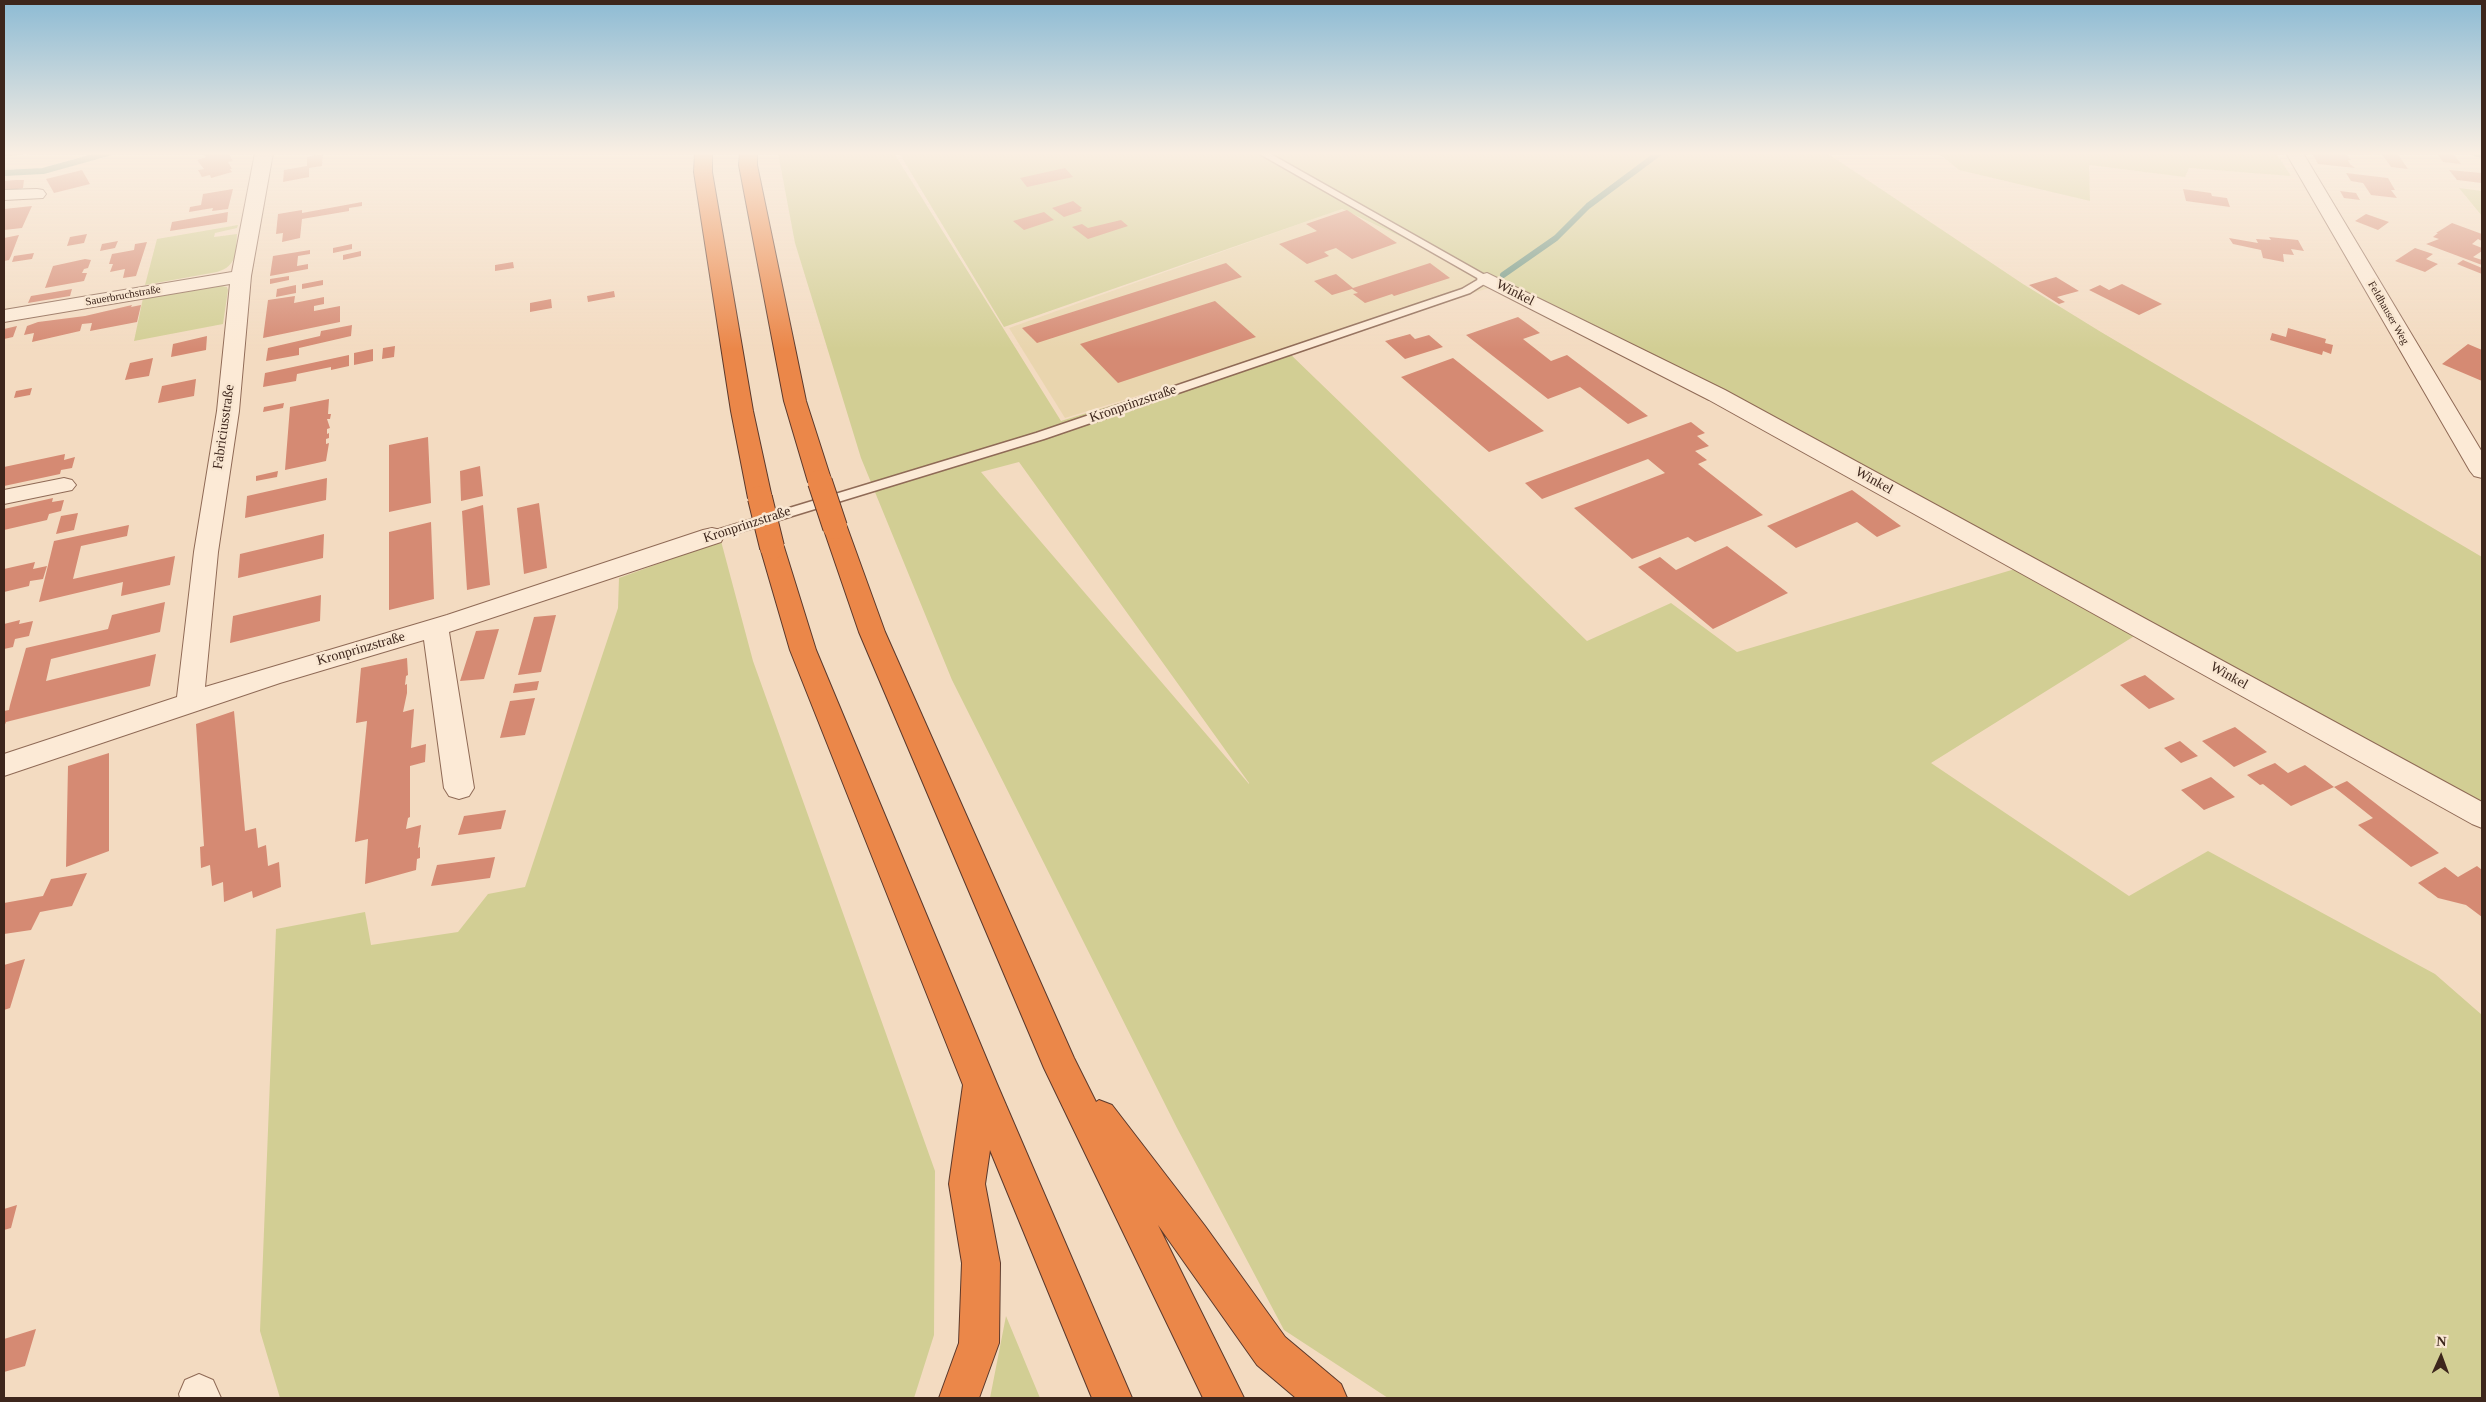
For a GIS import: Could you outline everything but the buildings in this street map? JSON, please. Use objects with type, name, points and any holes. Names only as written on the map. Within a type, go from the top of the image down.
[{"type":"highway","points":[[711,218],[739,392],[760,498],[772,547],[803,650],[980,1084],[1112,1398]]},
{"type":"highway","points":[[759,218],[795,401],[820,482],[872,632],[1061,1068],[1224,1398]]},
{"type":"highway","points":[[1061,1068],[1192,1239],[1271,1351],[1327,1398]]},
{"type":"highway","points":[[959,1398],[979,1343],[981,1263],[967,1184],[980,1084]]},
{"type":"street","name":"Fabriciusstraße","points":[[190,702],[206,552],[228,411],[241,276],[252,218]]},
{"type":"street","name":"Feldhauser Weg","points":[[2333,218],[2482,471]]},
{"type":"street","name":"Sauerbruchstraße","points":[[4,316],[241,276]]},
{"type":"street","name":"Winkel","points":[[1487,279],[1717,395],[2482,816]]},
{"type":"street","points":[[4,497],[64,484]]},
{"type":"street","name":"Kronprinzstraße","points":[[4,764],[341,654],[436,628],[712,536]]},
{"type":"street","points":[[436,628],[459,788]]},
{"type":"lane","name":"Winkel","points":[[1379,218],[1487,279]]},
{"type":"lane","name":"Kronprinzstraße","points":[[712,536],[1040,436],[1466,291],[1487,279]]},
{"type":"shaded area","points":[[790,218],[935,218],[1061,421],[1287,351],[1587,641],[1671,603],[1737,652],[2015,569],[1507,287],[1362,218],[1925,218],[2023,284],[2101,332],[2482,557],[2482,809],[2152,625],[1931,763],[2129,896],[2208,851],[2435,974],[2482,1015],[2482,1398],[1388,1398],[1284,1330],[1177,1128],[952,680],[861,458],[795,243]],"holes":[[[1019,462],[1249,784],[981,472]]]},
{"type":"shaded area","points":[[938,218],[1315,218],[1004,327]]},
{"type":"shaded area","points":[[1315,218],[1361,218],[1502,284],[1065,418],[1009,328]]},
{"type":"shaded area","points":[[238,225],[237,228],[215,233],[214,237],[237,234],[234,258],[224,269],[217,272],[145,285],[157,239]]},
{"type":"shaded area","points":[[216,285],[227,287],[228,290],[223,324],[134,341],[143,298]]},
{"type":"shaded area","points":[[721,541],[753,661],[935,1171],[934,1335],[914,1398],[280,1398],[260,1331],[276,929],[365,912],[371,945],[458,932],[488,894],[525,887],[618,608],[619,578]]},
{"type":"shaded area","points":[[1006,1316],[1040,1398],[990,1398]]},
{"type":"waterway","points":[[1503,275],[1556,238],[1576,218]]}]
